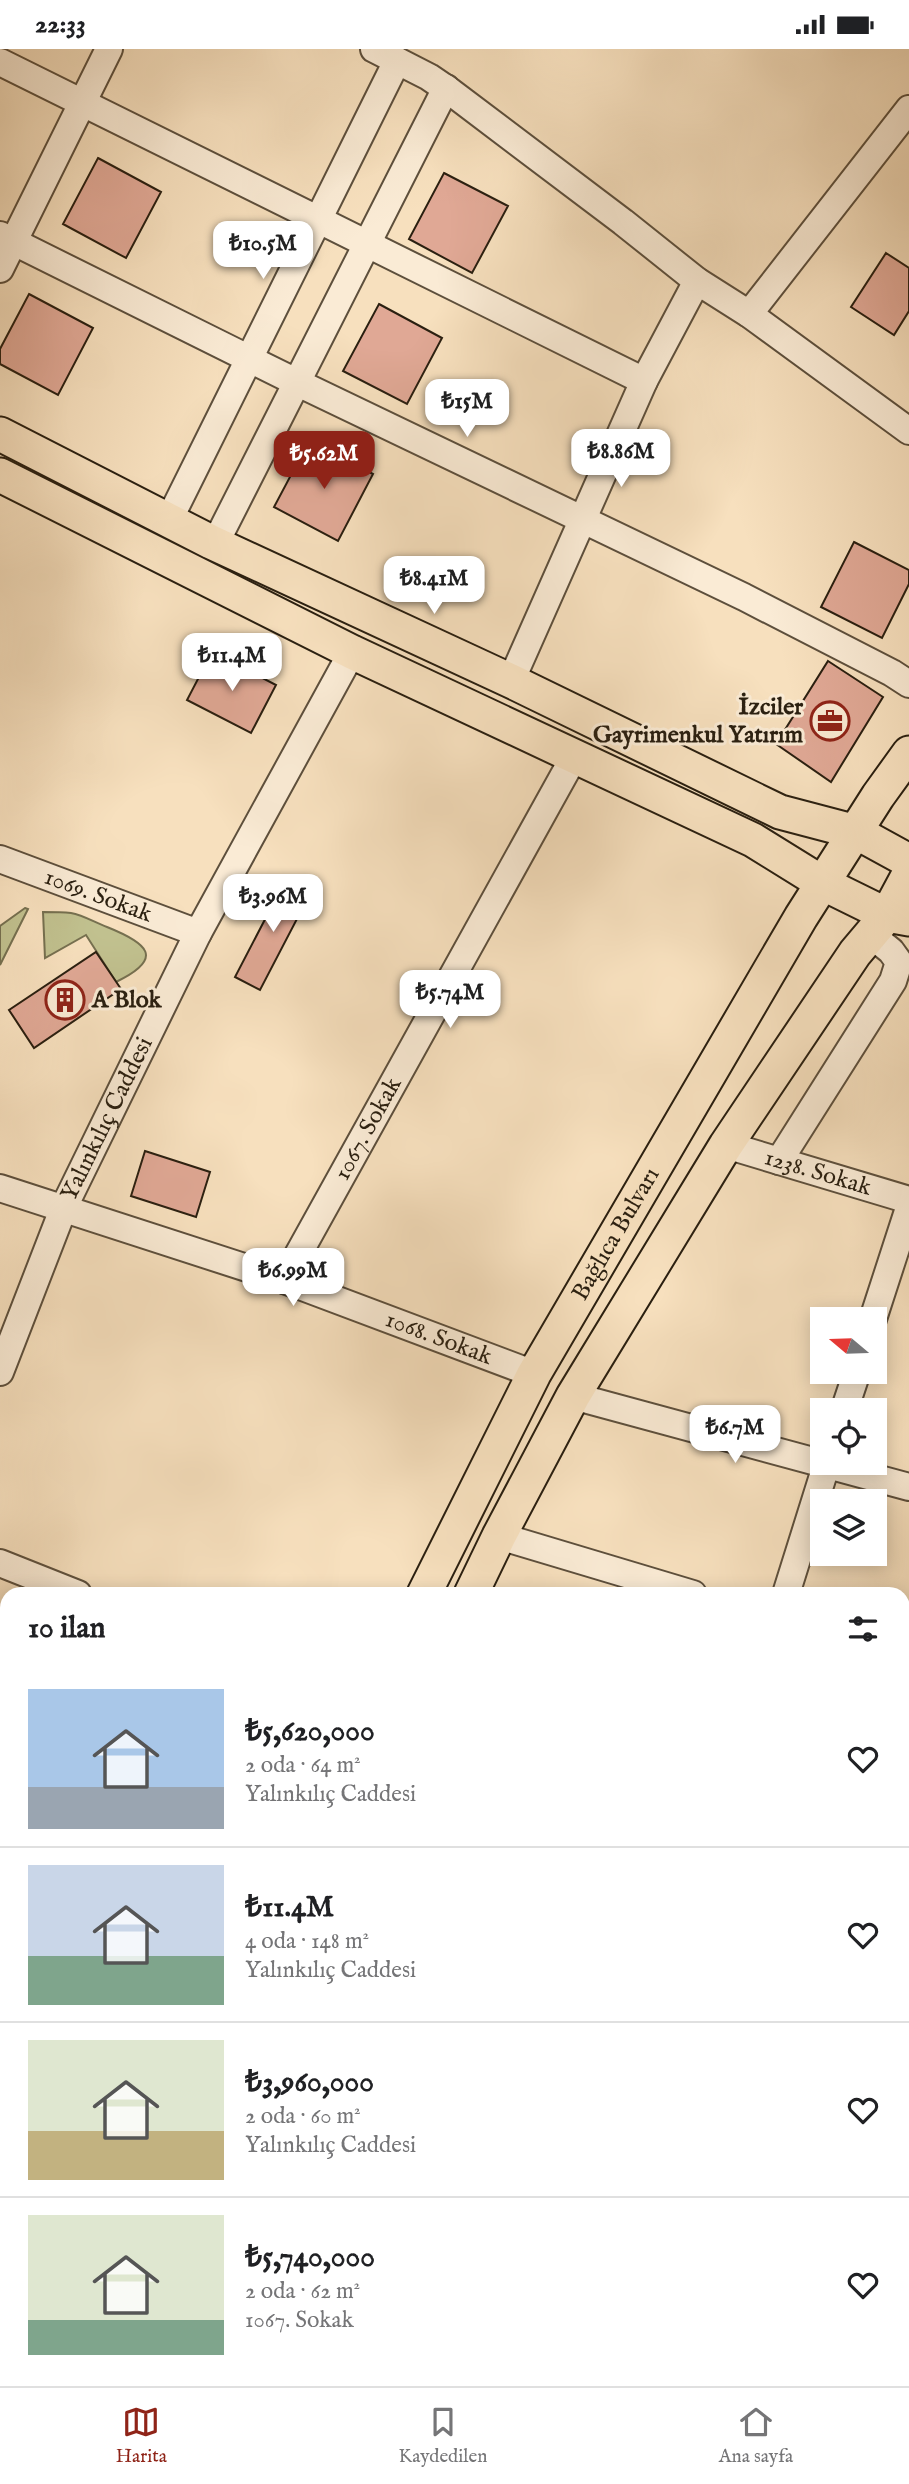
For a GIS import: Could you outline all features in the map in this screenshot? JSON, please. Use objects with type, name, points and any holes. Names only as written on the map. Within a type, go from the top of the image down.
[{"type":"main road","points":[[14,441],[215,544],[510,681],[780,812],[856,832],[909,861]]},
{"type":"main road","points":[[2,481],[352,652],[753,840],[889,923]]},
{"type":"main road","points":[[856,832],[909,753]]},
{"type":"main road","name":"Bağlıca Bulvarı","points":[[428,1587],[534,1374],[801,917],[856,832]]},
{"type":"main road","name":"Bağlıca Bulvarı","points":[[474,1587],[573,1396],[726,1145],[845,967],[889,923],[909,874]]},
{"type":"street","points":[[0,269],[7,238],[109,49]]},
{"type":"street","points":[[169,520],[319,221],[385,55],[446,89],[697,281],[749,314],[907,425]]},
{"type":"street","points":[[0,62],[643,381]]},
{"type":"street","points":[[215,544],[446,89]]},
{"type":"street","points":[[749,314],[909,109]]},
{"type":"street","points":[[7,238],[296,383],[744,597],[909,684]]},
{"type":"street","points":[[510,681],[643,381],[697,281]]},
{"type":"street","points":[[2,481],[14,441]]},
{"type":"street","name":"Yalınkılıç Caddesi","points":[[0,1372],[64,1207],[198,933],[352,652]]},
{"type":"street","name":"1067. Sokak","points":[[285,1280],[574,757]]},
{"type":"street","name":"1069. Sokak","points":[[0,859],[198,933]]},
{"type":"street","points":[[779,1161],[893,981],[899,962],[891,951],[889,923]]},
{"type":"street","name":"1238. Sokak","points":[[726,1145],[909,1200]]},
{"type":"street","name":"1068. Sokak","points":[[0,1188],[285,1280],[534,1374]]},
{"type":"street","points":[[877,1307],[909,1208]]},
{"type":"street","points":[[573,1396],[810,1459]]},
{"type":"street","points":[[788,1587],[824,1475]]},
{"type":"street","points":[[866,1475],[909,1487]]},
{"type":"street","points":[[499,1536],[670,1587]]},
{"type":"street","points":[[0,1563],[60,1587]]},
{"type":"green space","points":[[25,908],[28,909],[0,965],[0,926]]},
{"type":"green space","points":[[43,912],[76,914],[121,933],[141,945],[146,958],[141,966],[116,982],[86,935],[45,958]]},
{"type":"building","points":[[98,158],[161,192],[126,258],[63,224]]},
{"type":"building","points":[[444,173],[508,206],[472,273],[409,239]]},
{"type":"building","points":[[886,253],[909,268],[909,311],[894,335],[851,307]]},
{"type":"building","points":[[29,294],[93,328],[58,395],[0,364],[0,349]]},
{"type":"building","points":[[379,304],[442,338],[407,404],[343,371]]},
{"type":"building","points":[[309,441],[373,474],[338,541],[274,507]]},
{"type":"building","points":[[854,542],[909,570],[909,584],[882,638],[821,607]]},
{"type":"building","points":[[212,652],[276,685],[251,733],[187,700]]},
{"type":"building","points":[[828,661],[883,697],[831,782],[776,744]]},
{"type":"building","points":[[286,879],[311,892],[260,990],[235,977]]},
{"type":"building","name":"A Blok","points":[[96,952],[121,989],[34,1048],[9,1010]]},
{"type":"building","points":[[145,1151],[210,1172],[196,1217],[131,1196]]},
{"type":"place","name":"İzciler Gayrimenkul Yatırım","points":[[830,721]]},
{"type":"place","name":"A Blok","points":[[65,1000]]}]
